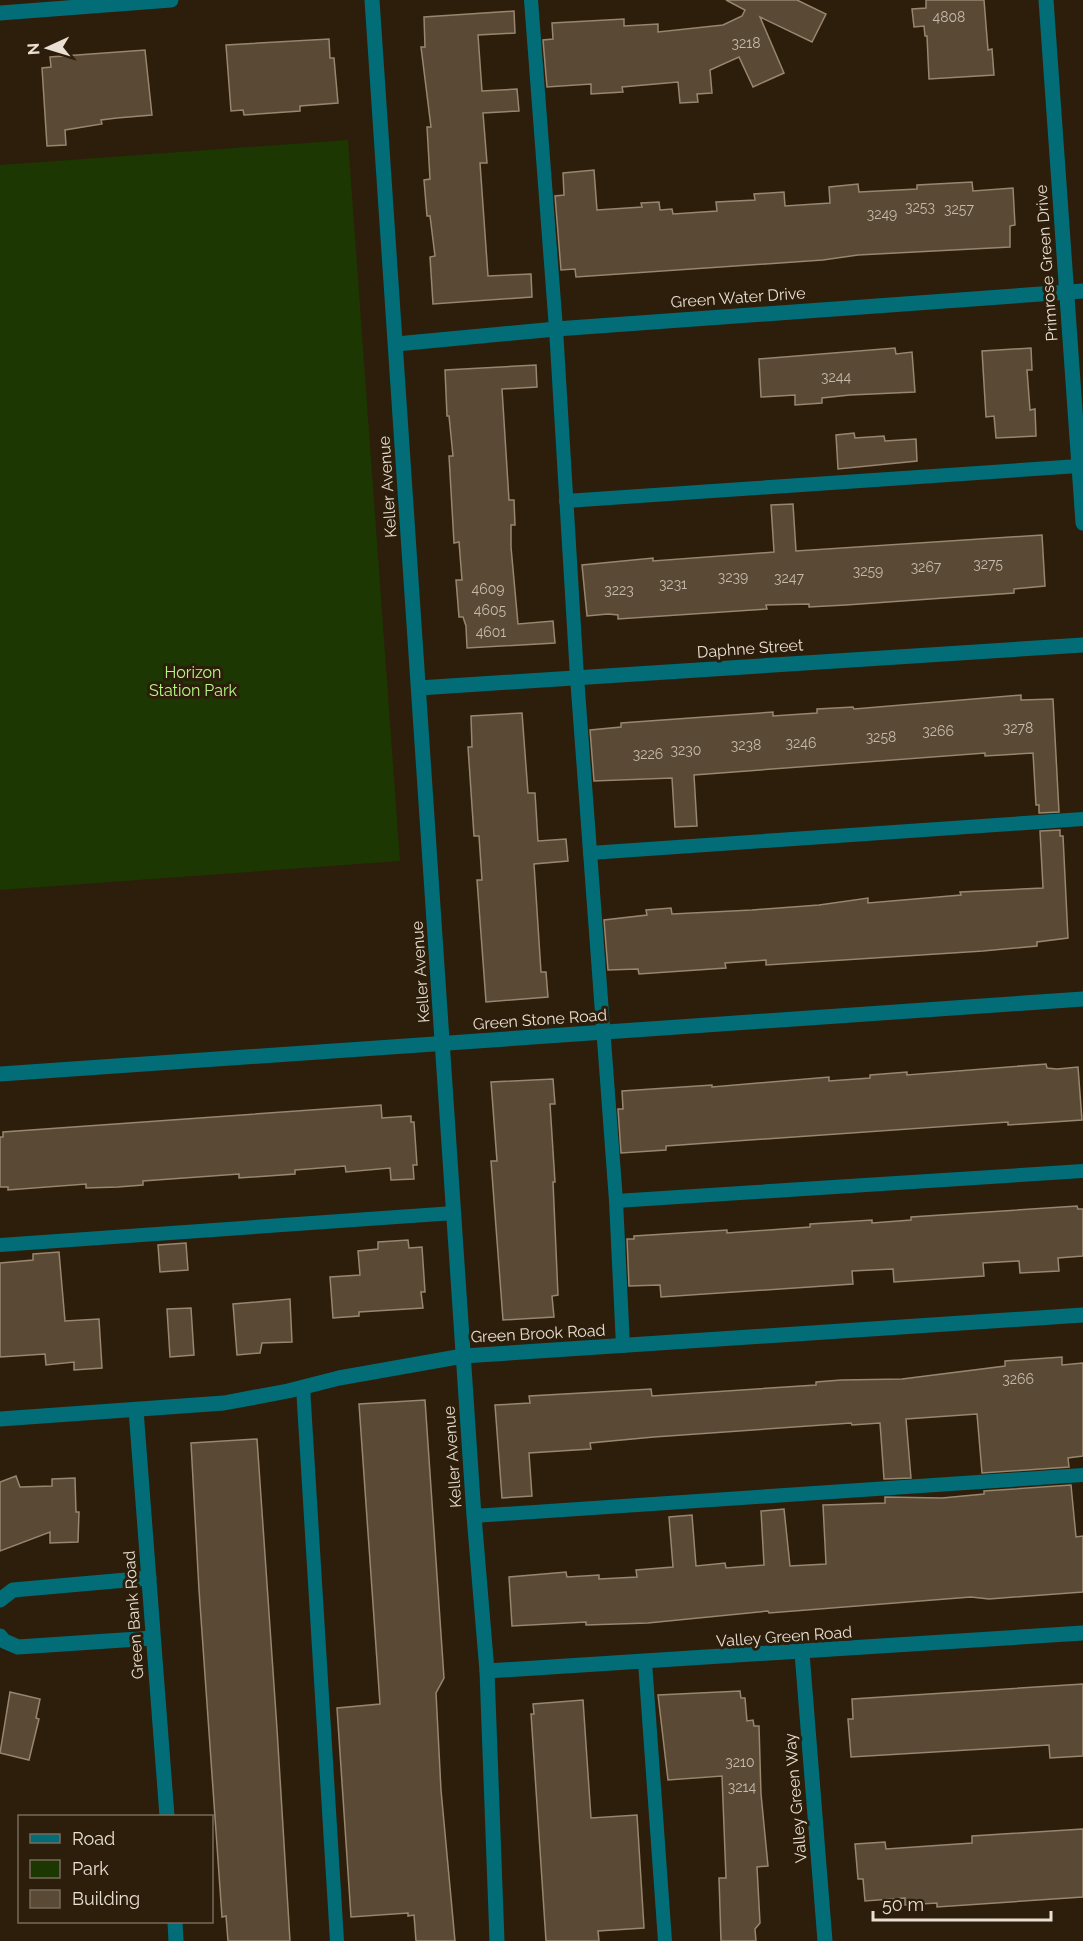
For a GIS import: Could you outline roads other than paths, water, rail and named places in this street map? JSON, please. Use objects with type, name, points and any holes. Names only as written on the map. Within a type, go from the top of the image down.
[{"type":"street","points":[[0,13],[171,0]]},
{"type":"street","name":"Keller Avenue","points":[[372,0],[474,1516],[487,1671],[498,1941]]},
{"type":"street","name":"Primrose Green Drive","points":[[1046,0],[1083,523]]},
{"type":"street","name":"Green Water Drive","points":[[396,344],[556,328],[1083,291]]},
{"type":"street","name":"Daphne Street","points":[[419,688],[1083,645]]},
{"type":"street","name":"Green Stone Road","points":[[0,1074],[1083,999]]},
{"type":"street","name":"Green Brook Road","points":[[0,1419],[224,1403],[339,1378],[463,1356],[1083,1316]]},
{"type":"street","name":"Green Bank Road","points":[[136,1410],[167,1815]]},
{"type":"street","points":[[0,1600],[13,1590],[149,1578]]},
{"type":"street","name":"Valley Green Road","points":[[487,1671],[802,1653],[1083,1633]]},
{"type":"street","points":[[0,1636],[4,1641],[18,1647],[153,1638]]},
{"type":"street","name":"Valley Green Way","points":[[802,1653],[825,1941]]},
{"type":"street","points":[[175,1923],[176,1941]]},
{"type":"lane","points":[[531,0],[556,328],[577,677],[616,1201],[623,1346]]},
{"type":"lane","points":[[566,501],[1079,466]]},
{"type":"lane","points":[[590,853],[1083,819]]},
{"type":"lane","points":[[616,1201],[1083,1171]]},
{"type":"lane","points":[[0,1245],[454,1213]]},
{"type":"lane","points":[[303,1387],[337,1941]]},
{"type":"lane","points":[[474,1516],[1083,1475]]},
{"type":"lane","points":[[645,1662],[665,1941]]},
{"type":"park label","name":"Horizon Station Park","points":[[193,681]]}]
